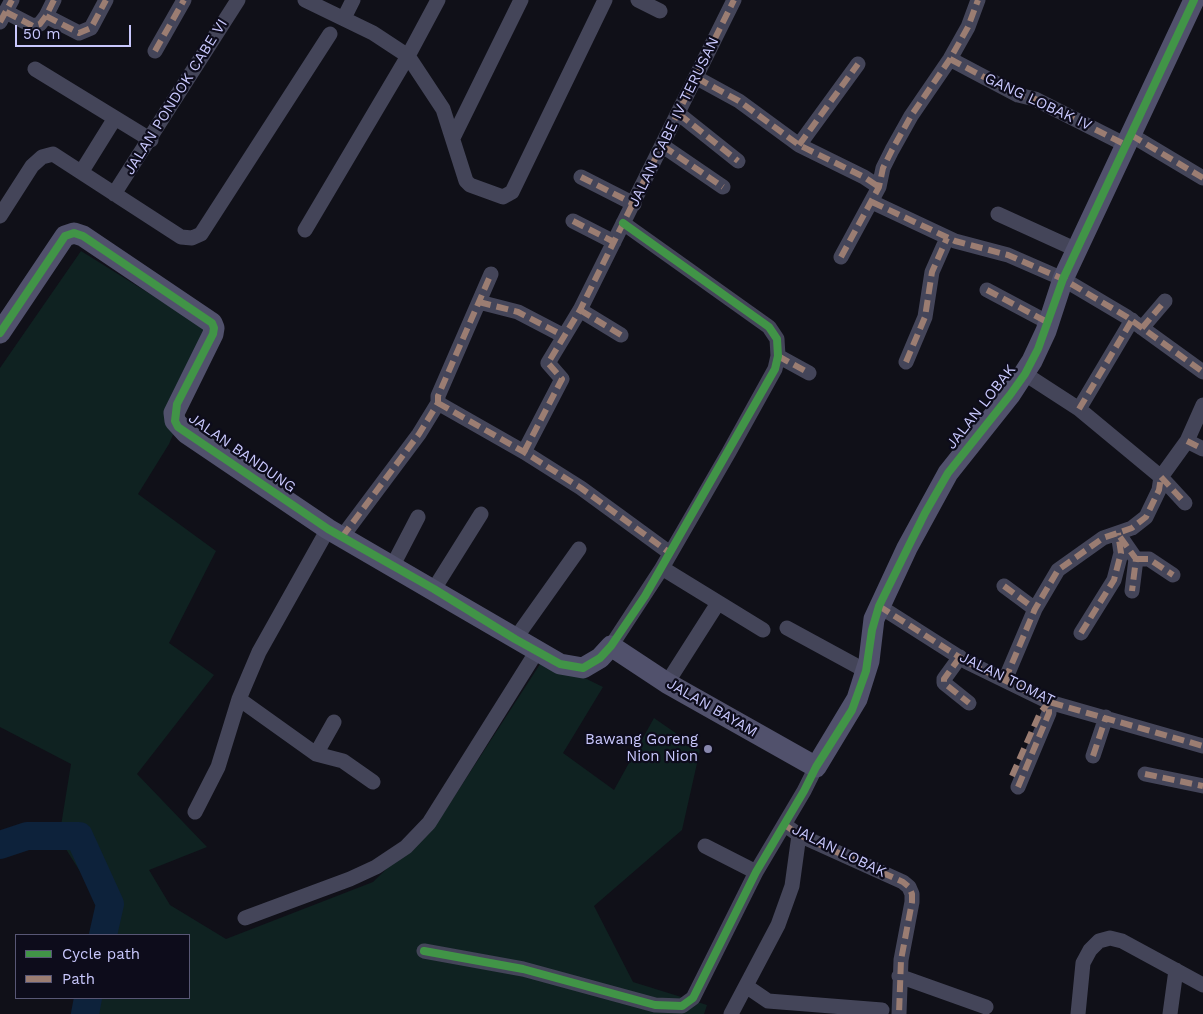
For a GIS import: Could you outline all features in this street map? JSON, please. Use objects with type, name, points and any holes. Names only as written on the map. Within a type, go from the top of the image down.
[{"type":"street","points":[[4,13],[33,26],[40,24],[54,0]]},
{"type":"street","points":[[46,16],[74,32],[83,33],[91,28],[106,0]]},
{"type":"street","points":[[155,51],[184,0]]},
{"type":"street","name":"JALAN PONDOK CABE VI","points":[[114,194],[151,140],[238,0]]},
{"type":"street","points":[[305,0],[344,18],[408,56],[443,109],[466,181],[497,197],[508,196],[512,192],[605,0]]},
{"type":"street","points":[[344,18],[354,0]]},
{"type":"street","points":[[305,230],[408,56],[438,0]]},
{"type":"street","points":[[453,138],[521,0]]},
{"type":"street","points":[[638,0],[660,11]]},
{"type":"street","name":"JALAN CABE IV TERUSAN","points":[[524,452],[562,379],[548,363],[580,310],[734,0]]},
{"type":"street","points":[[841,257],[879,188],[883,168],[892,150],[911,116],[950,59],[968,27],[978,0]]},
{"type":"street","name":"JALAN LOBAK","points":[[899,1014],[899,976],[912,902],[912,894],[909,887],[903,882],[799,835],[785,825],[816,767],[852,710],[866,671],[872,630],[879,606],[925,513],[948,473],[1025,374],[1048,324],[1063,280],[1194,0]]},
{"type":"street","points":[[0,216],[32,166],[42,157],[53,154],[181,236],[192,238],[201,234],[330,34]]},
{"type":"street","name":"GANG LOBAK IV","points":[[950,59],[1018,95],[1035,99],[1129,140],[1203,178]]},
{"type":"street","points":[[799,145],[858,64]]},
{"type":"street","points":[[35,69],[151,140]]},
{"type":"street","points":[[696,78],[739,102],[799,145],[864,177],[879,188]]},
{"type":"street","points":[[678,114],[738,161]]},
{"type":"street","points":[[82,171],[115,118]]},
{"type":"street","points":[[663,146],[723,187]]},
{"type":"street","points":[[581,177],[634,204]]},
{"type":"street","points":[[872,202],[948,238],[1008,255],[1063,280],[1137,324],[1203,372]]},
{"type":"street","points":[[998,214],[1077,250]]},
{"type":"street","points":[[573,221],[614,242]]},
{"type":"street","points":[[611,646],[662,568],[775,369],[778,356],[777,339],[768,327],[623,224]]},
{"type":"street","name":"JALAN BANDUNG","points":[[0,333],[65,236],[74,233],[82,236],[212,323],[214,328],[213,334],[177,404],[175,421],[178,427],[335,533],[393,565],[560,664],[583,668],[600,658],[611,646]]},
{"type":"street","points":[[906,362],[925,318],[932,272],[948,238]]},
{"type":"street","points":[[195,812],[218,767],[240,699],[259,652],[335,533],[419,434],[438,403],[438,396],[491,274]]},
{"type":"street","points":[[987,290],[1048,324]]},
{"type":"street","points":[[1079,409],[1137,324],[1164,301]]},
{"type":"street","points":[[479,302],[518,312],[564,336]]},
{"type":"street","points":[[580,310],[621,335]]},
{"type":"street","points":[[778,356],[809,373]]},
{"type":"street","points":[[1025,374],[1079,409],[1161,477],[1185,503]]},
{"type":"street","points":[[438,403],[524,452],[581,488],[670,553]]},
{"type":"street","points":[[1005,680],[1035,609],[1058,570],[1103,538],[1132,528],[1146,517],[1159,490],[1161,477],[1187,441],[1203,405]]},
{"type":"street","points":[[1187,441],[1203,448]]},
{"type":"street","points":[[434,589],[480,514]]},
{"type":"street","points":[[393,565],[418,517]]},
{"type":"street","points":[[1118,533],[1136,558],[1132,591]]},
{"type":"street","points":[[1081,633],[1114,580],[1122,553],[1118,533]]},
{"type":"street","points":[[515,639],[579,549]]},
{"type":"street","points":[[1136,558],[1149,559],[1173,575]]},
{"type":"street","points":[[662,568],[763,630]]},
{"type":"street","points":[[1004,586],[1035,609]]},
{"type":"street","points":[[667,683],[718,603]]},
{"type":"street","name":"JALAN TOMAT","points":[[879,606],[960,657],[1049,702],[1203,746]]},
{"type":"street","points":[[787,628],[866,671]]},
{"type":"street","name":"JALAN BAYAM","points":[[611,646],[667,683],[816,767]]},
{"type":"street","points":[[245,918],[350,879],[376,867],[406,847],[434,816],[537,651]]},
{"type":"street","points":[[960,657],[944,679],[944,683],[968,702]]},
{"type":"street","points":[[240,699],[316,754],[343,761],[373,782]]},
{"type":"street","points":[[1015,782],[1040,713],[1049,702]]},
{"type":"street","points":[[1093,756],[1106,717]]},
{"type":"street","points":[[316,754],[334,722]]},
{"type":"street","points":[[1145,774],[1203,786]]},
{"type":"street","points":[[424,951],[523,969],[655,1005],[682,1006],[693,998],[756,872],[785,825]]},
{"type":"street","points":[[731,1014],[778,925],[792,886],[799,835]]},
{"type":"street","points":[[705,846],[756,872]]},
{"type":"street","points":[[1078,1014],[1083,963],[1090,950],[1099,941],[1110,938],[1122,941],[1203,985]]},
{"type":"street","points":[[1170,1014],[1176,970]]},
{"type":"street","points":[[899,976],[986,1007]]},
{"type":"street","points":[[746,986],[768,1001],[882,1010]]},
{"type":"green space","points":[[81,251],[216,335],[169,444],[138,494],[216,551],[169,643],[214,675],[137,774],[207,847],[149,870],[170,905],[226,939],[373,882],[443,814],[544,658],[603,687],[563,753],[614,790],[654,718],[700,750],[682,830],[594,906],[633,982],[707,1005],[704,1014],[83,1014],[86,999],[190,999],[190,934],[98,934],[103,908],[59,838],[71,764],[0,727],[0,368]]},
{"type":"waterway","points":[[0,845],[27,836],[79,836],[110,904],[103,934]]},
{"type":"waterway","points":[[85,1014],[88,999]]},
{"type":"marked path","points":[[0,22],[12,0]]},
{"type":"marked path","points":[[54,0],[46,16],[79,33],[91,28],[106,0]]},
{"type":"marked path","points":[[155,51],[184,0]]},
{"type":"marked path","points":[[524,452],[562,379],[548,363],[580,310],[734,0]]},
{"type":"marked path","points":[[841,257],[879,187],[883,168],[892,150],[911,116],[950,59],[968,27],[978,0]]},
{"type":"marked path","points":[[6,12],[33,26],[40,24],[46,16]]},
{"type":"marked path","points":[[950,59],[1018,95],[1035,99],[1126,145]]},
{"type":"marked path","points":[[799,145],[858,64]]},
{"type":"marked path","points":[[697,78],[739,101],[799,145],[864,177],[879,187]]},
{"type":"marked path","points":[[679,114],[738,161]]},
{"type":"marked path","points":[[1131,135],[1203,178]]},
{"type":"marked path","points":[[663,146],[723,187]]},
{"type":"marked path","points":[[581,177],[634,204]]},
{"type":"marked path","points":[[872,202],[955,241],[1008,255],[1063,279],[1127,317],[1203,372]]},
{"type":"marked path","points":[[573,221],[614,242]]},
{"type":"marked path","points":[[906,362],[925,317],[932,272],[947,238]]},
{"type":"marked path","points":[[342,537],[419,434],[438,403],[438,396],[491,274]]},
{"type":"marked path","points":[[987,290],[1049,323]]},
{"type":"marked path","points":[[1142,328],[1165,301]]},
{"type":"marked path","points":[[479,302],[518,312],[564,336]]},
{"type":"marked path","points":[[580,310],[621,335]]},
{"type":"marked path","points":[[1079,409],[1132,320]]},
{"type":"marked path","points":[[778,356],[809,373]]},
{"type":"marked path","points":[[438,403],[524,452],[581,488],[670,553]]},
{"type":"marked path","points":[[1187,441],[1203,449]]},
{"type":"marked path","points":[[1161,477],[1185,503]]},
{"type":"marked path","points":[[1005,680],[1035,609],[1058,570],[1103,538],[1132,528],[1146,517],[1159,490],[1161,477]]},
{"type":"marked path","points":[[1081,633],[1114,580],[1121,553],[1118,533]]},
{"type":"marked path","points":[[1120,537],[1136,559],[1132,591]]},
{"type":"marked path","points":[[1136,559],[1149,559],[1173,575]]},
{"type":"marked path","points":[[1004,586],[1035,609]]},
{"type":"marked path","points":[[879,606],[967,662],[1049,702],[1203,746]]},
{"type":"marked path","points":[[960,657],[944,679],[944,683],[969,703]]},
{"type":"marked path","points":[[1012,776],[1040,713],[1049,702]]},
{"type":"marked path","points":[[1018,787],[1049,713],[1049,702]]},
{"type":"marked path","points":[[1093,756],[1106,717]]},
{"type":"marked path","points":[[1145,774],[1203,786]]},
{"type":"marked path","points":[[785,825],[799,835],[903,882],[909,887],[912,894],[912,902],[901,960],[899,1014]]},
{"type":"cycle path","points":[[424,951],[523,969],[655,1005],[682,1006],[693,998],[756,872],[816,767],[852,710],[866,671],[872,630],[879,606],[925,513],[948,473],[1010,395],[1025,374],[1038,349],[1063,279],[1194,0]]},
{"type":"cycle path","points":[[0,333],[65,236],[74,233],[83,236],[212,323],[214,328],[213,334],[177,404],[175,421],[178,427],[328,529],[560,664],[583,668],[600,658],[611,646],[645,596],[775,369],[778,356],[777,339],[769,327],[623,223]]},
{"type":"place","name":"Bawang Goreng Nion Nion","points":[[708,749]]}]
